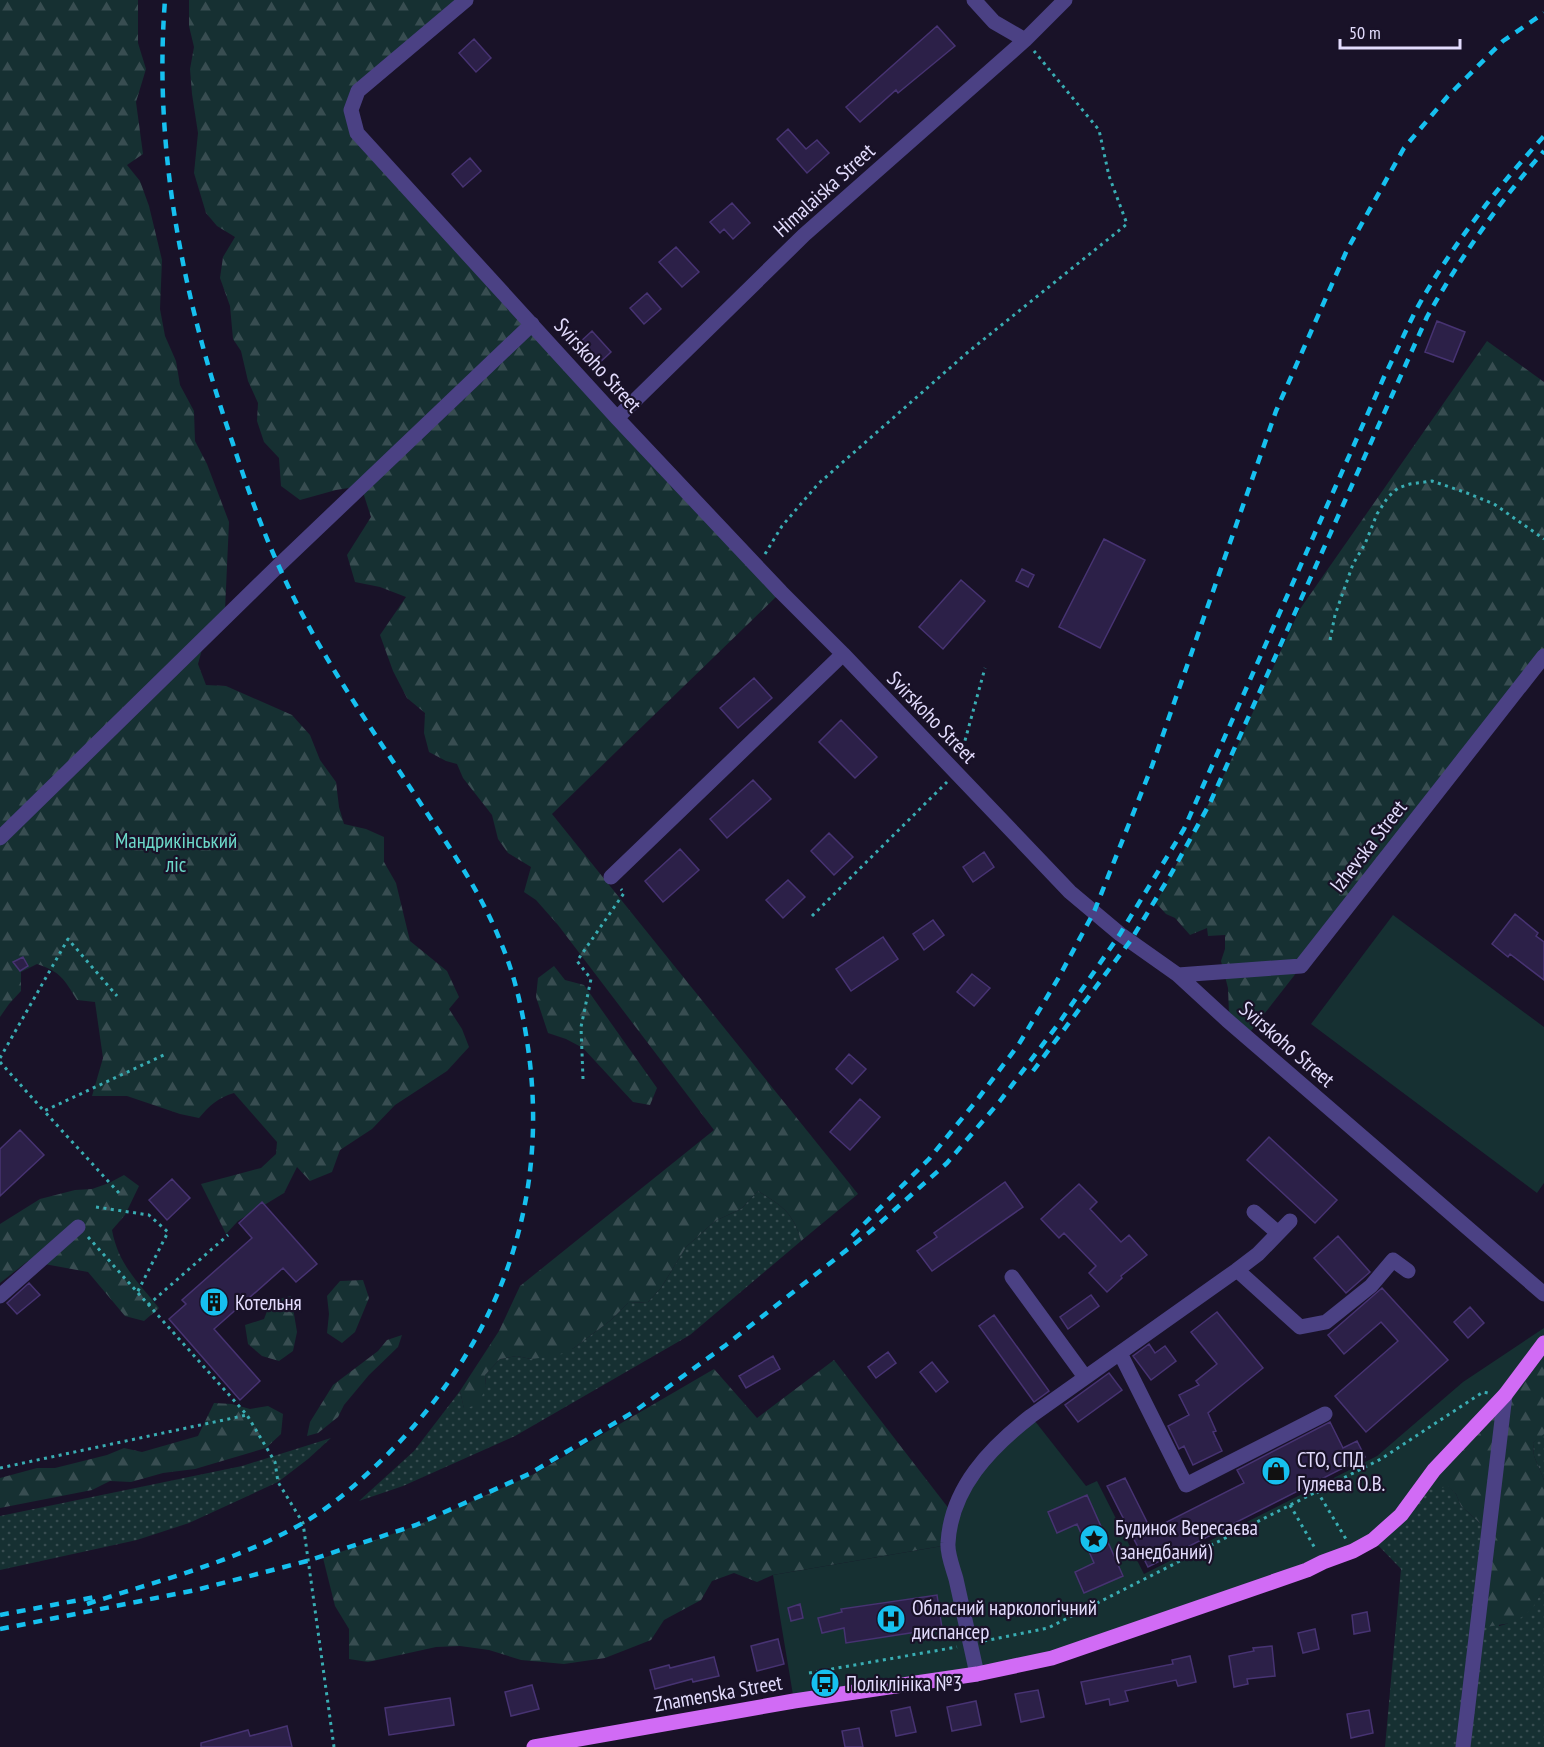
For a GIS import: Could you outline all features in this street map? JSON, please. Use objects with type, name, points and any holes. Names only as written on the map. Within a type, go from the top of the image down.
[{"type":"main road","name":"Znamenska Street","points":[[534,1747],[794,1701],[977,1674],[1052,1658],[1306,1570],[1353,1551],[1373,1540],[1401,1515],[1434,1470],[1505,1395],[1544,1343]]},
{"type":"street","name":"Svirskoho Street","points":[[466,0],[358,91],[351,110],[357,134],[617,418],[1070,892],[1120,934],[1178,975],[1544,1294]]},
{"type":"street","points":[[974,0],[994,22],[1025,40]]},
{"type":"street","name":"Himalaiska Street","points":[[617,418],[804,236],[1025,40],[1065,0]]},
{"type":"street","points":[[0,838],[278,566],[532,324]]},
{"type":"street","points":[[611,877],[843,654]]},
{"type":"street","name":"Izhevska Street","points":[[1178,975],[1301,966],[1544,656]]},
{"type":"street","points":[[1254,1212],[1278,1233]]},
{"type":"street","points":[[977,1674],[948,1545],[953,1514],[959,1497],[980,1462],[1002,1439],[1258,1254],[1290,1221]]},
{"type":"street","points":[[0,1296],[78,1227]]},
{"type":"street","points":[[1237,1270],[1300,1327],[1326,1322],[1371,1286],[1394,1260],[1408,1271]]},
{"type":"street","points":[[1012,1277],[1085,1377]]},
{"type":"street","points":[[1120,1353],[1186,1485],[1325,1414]]},
{"type":"street","points":[[1463,1747],[1505,1395]]},
{"type":"path","points":[[758,566],[782,526],[818,484],[968,352],[1126,224],[1108,176],[1099,130],[1025,40]]},
{"type":"path","points":[[1330,640],[1335,615],[1353,564],[1365,544],[1377,514],[1388,497],[1398,488],[1432,481],[1467,493],[1494,504],[1544,539]]},
{"type":"path","points":[[812,916],[956,772],[985,668]]},
{"type":"path","points":[[583,1079],[581,1027],[591,979],[577,961],[624,893],[611,877]]},
{"type":"path","points":[[0,1058],[68,939],[117,996]]},
{"type":"path","points":[[44,1111],[166,1054]]},
{"type":"path","points":[[0,1062],[119,1193]]},
{"type":"path","points":[[96,1207],[149,1215],[168,1232],[137,1293]]},
{"type":"path","points":[[78,1227],[247,1415],[275,1462],[278,1482],[303,1523],[334,1747]]},
{"type":"path","points":[[148,1305],[228,1235]]},
{"type":"path","points":[[809,1673],[927,1653],[1048,1628],[1381,1459],[1483,1392],[1505,1395]]},
{"type":"path","points":[[0,1468],[247,1415]]},
{"type":"path","points":[[1317,1491],[1353,1551]]},
{"type":"path","points":[[1290,1505],[1323,1562]]},
{"type":"green space","name":"Мандрикінський ліс","points":[[0,0],[138,0],[138,43],[146,69],[136,102],[143,154],[127,165],[140,181],[149,206],[162,260],[160,309],[165,336],[176,361],[180,385],[194,411],[195,441],[207,464],[229,522],[225,610],[206,635],[198,664],[206,685],[226,686],[292,715],[310,735],[320,760],[336,782],[344,824],[366,829],[384,837],[384,862],[396,883],[410,941],[447,971],[459,997],[449,1009],[462,1029],[469,1047],[447,1071],[395,1105],[372,1129],[340,1150],[332,1172],[310,1181],[297,1167],[284,1193],[238,1221],[226,1234],[201,1184],[261,1168],[276,1154],[277,1142],[234,1093],[215,1102],[199,1118],[127,1096],[92,1096],[103,1058],[95,1002],[77,1000],[61,977],[52,970],[37,964],[21,972],[21,991],[0,1017]]},
{"type":"green space","points":[[189,0],[466,0],[358,91],[357,133],[781,592],[552,814],[858,1194],[801,1241],[795,1223],[786,1211],[758,1191],[741,1209],[715,1221],[686,1247],[661,1288],[648,1302],[628,1303],[611,1320],[574,1348],[556,1356],[531,1359],[517,1356],[500,1359],[485,1375],[486,1386],[479,1404],[464,1409],[460,1391],[499,1331],[520,1286],[714,1130],[558,925],[536,900],[524,892],[531,867],[508,853],[498,839],[492,815],[463,778],[457,764],[429,752],[424,733],[425,713],[407,698],[393,671],[380,635],[406,597],[380,587],[355,582],[347,555],[371,517],[361,486],[300,500],[281,486],[279,458],[264,442],[257,421],[258,403],[248,381],[241,351],[233,339],[230,306],[220,278],[223,257],[235,237],[217,226],[206,213],[194,173],[198,133],[190,69],[194,47],[189,26]]},
{"type":"green space","points":[[1487,341],[1544,382],[1544,656],[1247,1036],[1229,1014],[1228,988],[1221,961],[1225,949],[1225,935],[1208,936],[1207,928],[1190,935],[1175,918],[1166,914],[1156,903],[1227,769],[1300,609]]},
{"type":"green space","points":[[1393,915],[1544,1027],[1544,1183],[1537,1193],[1311,1024]]},
{"type":"green space","points":[[554,966],[565,980],[584,985],[657,1088],[650,1105],[633,1102],[583,1048],[548,1033],[536,997],[538,978]]},
{"type":"green space","points":[[124,1175],[139,1186],[125,1215],[112,1230],[115,1242],[130,1272],[159,1308],[144,1321],[125,1316],[88,1272],[28,1261],[0,1283],[0,1224],[40,1199],[75,1190],[92,1189]]},
{"type":"green space","points":[[758,1191],[786,1211],[795,1223],[801,1241],[690,1335],[515,1436],[403,1486],[359,1501],[414,1451],[460,1391],[464,1408],[486,1386],[485,1375],[500,1359],[517,1356],[531,1359],[574,1348],[611,1320],[628,1303],[648,1302],[661,1288],[686,1247],[715,1221],[741,1209]]},
{"type":"green space","points":[[363,1280],[369,1298],[355,1332],[342,1343],[327,1333],[329,1314],[327,1296],[340,1281]]},
{"type":"green space","points":[[291,1296],[297,1332],[293,1351],[279,1361],[262,1356],[248,1344],[245,1325],[264,1319],[271,1301]]},
{"type":"green space","points":[[1544,1328],[1544,1343],[1373,1540],[1052,1658],[794,1701],[773,1575],[948,1545],[959,1497],[1031,1416],[1086,1486],[1097,1481],[1144,1574],[1377,1456],[1463,1382]]},
{"type":"green space","points":[[402,1335],[398,1347],[369,1375],[344,1405],[338,1417],[318,1433],[307,1436],[310,1422],[333,1385],[378,1351],[387,1340]]},
{"type":"green space","points":[[1544,1343],[1544,1434],[1533,1443],[1534,1456],[1544,1480],[1544,1588],[1532,1609],[1522,1617],[1511,1623],[1486,1627],[1483,1597],[1487,1533],[1480,1523],[1461,1506],[1456,1494],[1448,1486],[1435,1490],[1427,1481]]},
{"type":"green space","points":[[834,1360],[953,1514],[948,1545],[773,1575],[757,1582],[734,1573],[712,1581],[701,1600],[664,1620],[651,1640],[605,1658],[564,1664],[521,1660],[489,1650],[460,1646],[436,1647],[368,1662],[349,1659],[349,1629],[335,1606],[323,1558],[418,1525],[534,1474],[714,1369],[757,1418]]},
{"type":"green space","points":[[214,1403],[232,1404],[250,1409],[268,1406],[283,1414],[281,1434],[266,1448],[195,1469],[163,1473],[131,1482],[110,1481],[92,1490],[0,1508],[0,1478],[37,1468],[55,1468],[107,1455],[124,1448],[142,1452],[198,1436]]},
{"type":"green space","points":[[1544,1434],[1544,1480],[1534,1456],[1533,1443]]},
{"type":"green space","points":[[331,1438],[278,1482],[189,1523],[137,1540],[0,1570],[0,1516],[242,1466]]},
{"type":"green space","points":[[1434,1470],[1456,1494],[1461,1506],[1480,1523],[1487,1533],[1499,1626],[1513,1621],[1526,1612],[1544,1588],[1544,1747],[1385,1747],[1401,1569],[1373,1540]]},
{"type":"building","points":[[937,26],[955,46],[898,93],[896,90],[860,122],[846,107]]},
{"type":"building","points":[[474,39],[491,58],[476,72],[459,53]]},
{"type":"building","points":[[788,129],[806,149],[817,140],[829,153],[807,173],[777,139]]},
{"type":"building","points":[[470,158],[481,171],[463,187],[452,174]]},
{"type":"building","points":[[732,203],[750,223],[733,239],[724,229],[720,233],[710,222]]},
{"type":"building","points":[[676,247],[699,272],[682,287],[659,262]]},
{"type":"building","points":[[647,293],[661,309],[644,324],[630,308]]},
{"type":"building","points":[[1437,321],[1465,332],[1453,362],[1425,352]]},
{"type":"building","points":[[592,331],[611,352],[594,368],[581,353],[585,350],[579,343]]},
{"type":"building","points":[[1104,539],[1145,560],[1100,648],[1059,627]]},
{"type":"building","points":[[1022,569],[1034,575],[1028,587],[1016,581]]},
{"type":"building","points":[[961,580],[985,601],[943,649],[919,627]]},
{"type":"building","points":[[754,678],[772,698],[738,728],[720,708]]},
{"type":"building","points":[[841,720],[877,757],[855,778],[819,742]]},
{"type":"building","points":[[753,780],[771,799],[727,838],[710,819]]},
{"type":"building","points":[[829,833],[853,857],[834,875],[811,851]]},
{"type":"building","points":[[680,849],[699,870],[663,902],[645,881]]},
{"type":"building","points":[[984,852],[994,867],[973,882],[963,867]]},
{"type":"building","points":[[788,880],[805,897],[783,918],[766,900]]},
{"type":"building","points":[[1515,914],[1538,933],[1536,936],[1544,942],[1544,980],[1510,954],[1508,957],[1492,944]]},
{"type":"building","points":[[933,920],[944,935],[924,950],[913,934]]},
{"type":"building","points":[[883,937],[898,959],[851,991],[836,969]]},
{"type":"building","points":[[23,957],[28,966],[20,971],[13,962]]},
{"type":"building","points":[[972,974],[990,988],[974,1006],[957,992]]},
{"type":"building","points":[[849,1054],[866,1069],[852,1084],[836,1069]]},
{"type":"building","points":[[860,1099],[880,1117],[850,1150],[830,1132]]},
{"type":"building","points":[[20,1130],[44,1155],[0,1196],[0,1149]]},
{"type":"building","points":[[1269,1137],[1337,1200],[1315,1223],[1247,1160]]},
{"type":"building","points":[[172,1179],[190,1198],[167,1220],[149,1200]]},
{"type":"building","points":[[1005,1182],[1023,1207],[932,1271],[917,1251],[937,1237],[934,1233]]},
{"type":"building","points":[[1079,1184],[1097,1202],[1090,1209],[1121,1242],[1129,1235],[1147,1255],[1121,1276],[1122,1278],[1107,1292],[1089,1273],[1096,1266],[1064,1233],[1059,1238],[1041,1219]]},
{"type":"building","name":"Котельня","points":[[262,1202],[317,1264],[296,1282],[283,1268],[214,1329],[260,1381],[240,1400],[169,1319],[186,1304],[182,1300],[252,1238],[239,1223]]},
{"type":"building","points":[[1338,1236],[1370,1272],[1346,1293],[1314,1258]]},
{"type":"building","points":[[29,1283],[40,1295],[17,1314],[7,1303]]},
{"type":"building","points":[[1382,1288],[1448,1360],[1366,1432],[1335,1396],[1398,1341],[1381,1322],[1344,1354],[1328,1335]]},
{"type":"building","points":[[1091,1295],[1099,1306],[1068,1329],[1060,1317]]},
{"type":"building","points":[[1470,1307],[1484,1323],[1468,1338],[1454,1322]]},
{"type":"building","points":[[1217,1312],[1263,1368],[1208,1413],[1216,1431],[1213,1432],[1222,1451],[1193,1465],[1184,1446],[1179,1449],[1168,1426],[1189,1415],[1179,1395],[1199,1385],[1196,1381],[1217,1364],[1191,1332]]},
{"type":"building","points":[[994,1315],[1049,1391],[1034,1402],[979,1326]]},
{"type":"building","points":[[1149,1344],[1155,1353],[1165,1346],[1176,1361],[1151,1380],[1133,1356]]},
{"type":"building","points":[[888,1352],[896,1363],[876,1378],[868,1367]]},
{"type":"building","points":[[773,1356],[780,1369],[746,1388],[739,1376]]},
{"type":"building","points":[[932,1362],[948,1382],[936,1392],[920,1372]]},
{"type":"building","points":[[1109,1373],[1122,1390],[1078,1422],[1065,1405]]},
{"type":"building","points":[[1330,1422],[1343,1448],[1357,1441],[1365,1457],[1148,1567],[1107,1486],[1125,1478],[1151,1530],[1244,1483],[1237,1470]]},
{"type":"building","points":[[1087,1495],[1123,1576],[1084,1593],[1075,1572],[1094,1563],[1077,1524],[1057,1533],[1048,1512]]},
{"type":"building","points":[[937,1595],[942,1628],[846,1643],[844,1628],[822,1633],[818,1618],[842,1612],[841,1609]]},
{"type":"building","points":[[800,1604],[803,1618],[791,1621],[788,1608]]},
{"type":"building","points":[[1367,1612],[1370,1631],[1354,1634],[1352,1615]]},
{"type":"building","points":[[1315,1629],[1319,1649],[1303,1653],[1298,1633]]},
{"type":"building","points":[[778,1639],[784,1664],[757,1671],[751,1646]]},
{"type":"building","points":[[1272,1646],[1275,1676],[1247,1679],[1248,1684],[1234,1687],[1229,1656],[1254,1651],[1253,1648]]},
{"type":"building","points":[[1190,1656],[1196,1682],[1178,1686],[1176,1680],[1125,1691],[1128,1701],[1110,1705],[1109,1699],[1086,1704],[1081,1682],[1173,1664],[1172,1660]]},
{"type":"building","points":[[714,1657],[719,1676],[693,1682],[692,1679],[655,1689],[650,1670],[669,1665],[670,1668]]},
{"type":"building","points":[[532,1685],[539,1709],[511,1716],[505,1692]]},
{"type":"building","points":[[1038,1690],[1044,1717],[1021,1722],[1015,1694]]},
{"type":"building","points":[[450,1698],[454,1725],[389,1735],[385,1708]]},
{"type":"building","points":[[976,1701],[981,1725],[952,1731],[947,1707]]},
{"type":"building","points":[[910,1707],[916,1732],[896,1736],[891,1711]]},
{"type":"building","points":[[1369,1710],[1373,1733],[1351,1738],[1347,1714]]},
{"type":"building","points":[[287,1726],[292,1747],[201,1747],[201,1743],[248,1730],[250,1736]]},
{"type":"building","points":[[859,1728],[863,1747],[845,1747],[842,1731]]},
{"type":"railway","points":[[87,1604],[251,1549],[303,1523],[336,1501],[356,1484],[424,1415],[457,1370],[484,1322],[506,1273],[521,1221],[530,1168],[533,1112],[525,1026],[511,970],[493,924],[464,870],[311,631],[274,556],[238,460],[200,336],[176,225],[168,169],[164,113],[162,57],[165,0]]},
{"type":"railway","points":[[852,1236],[929,1159],[1019,1044],[1094,912],[1152,766],[1276,411],[1347,250],[1404,148],[1448,96],[1503,41],[1544,13]]},
{"type":"railway","points":[[0,1629],[196,1590],[307,1561],[416,1525],[529,1474],[635,1411],[726,1345],[872,1230],[947,1163],[1000,1101],[1059,1023],[1120,934],[1184,829],[1384,377],[1416,310],[1444,264],[1475,220],[1544,136]]},
{"type":"railway","points":[[1033,1071],[1131,940],[1171,874],[1210,803],[1427,317],[1481,231],[1544,151]]},
{"type":"railway","points":[[0,1615],[95,1597]]},
{"type":"place","name":"Котельня","points":[[214,1302]]},
{"type":"place","name":"СТО, СПД Гуляева О.В.","points":[[1276,1471]]},
{"type":"place","name":"Будинок Вересаєва (занедбаний)","points":[[1094,1539]]},
{"type":"place","name":"Обласний наркологічний диспансер","points":[[891,1619]]},
{"type":"place","name":"Поліклініка №3","points":[[825,1683]]}]
